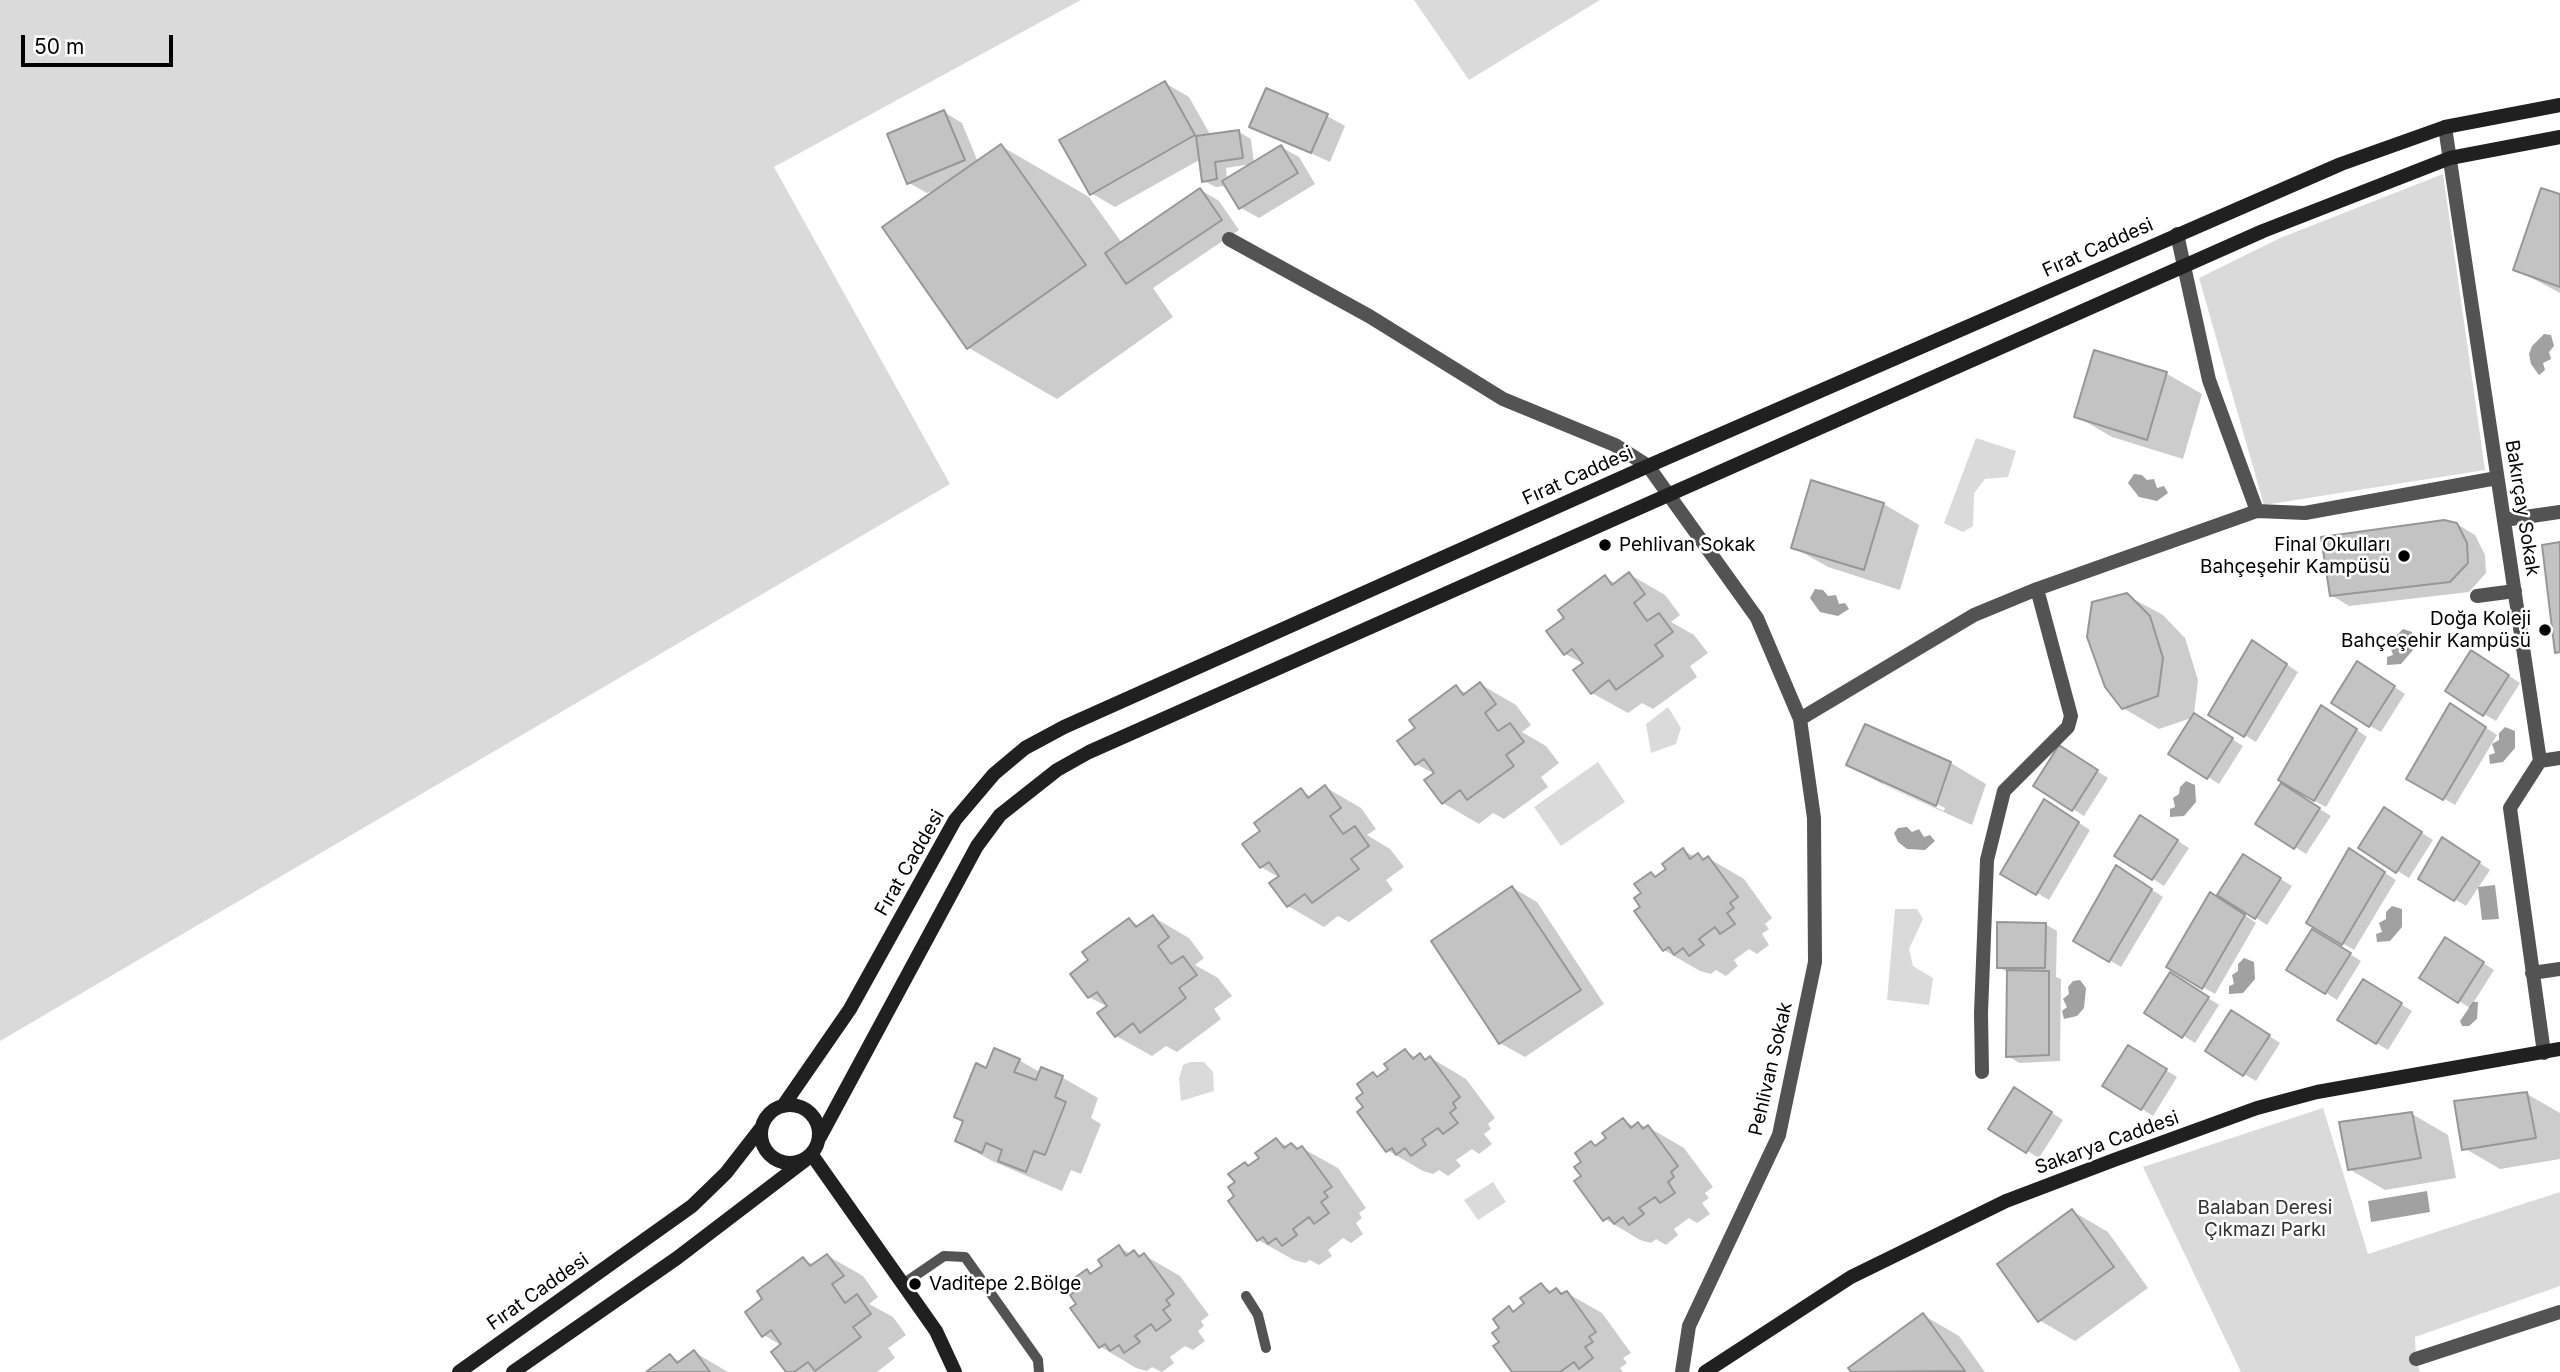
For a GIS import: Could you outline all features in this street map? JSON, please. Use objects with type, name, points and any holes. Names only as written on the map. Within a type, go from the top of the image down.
[{"type":"main road","name":"Fırat Caddesi","points":[[783,1106],[850,1009],[955,820],[994,774],[1026,748],[1076,721],[1648,466],[2341,164],[2445,127],[2560,105]]},
{"type":"main road","points":[[513,1372],[677,1258],[812,1155],[977,846],[1000,815],[1028,790],[1089,752],[2183,265],[2449,158],[2560,137]]},
{"type":"main road","name":"Sakarya Caddesi","points":[[1705,1372],[1851,1277],[2006,1201],[2102,1164],[2257,1108],[2317,1092],[2560,1049]]},
{"type":"main road","points":[[812,1155],[795,1163],[778,1160],[766,1149],[761,1128],[770,1113],[783,1106],[796,1107],[811,1114],[819,1127],[820,1137]]},
{"type":"main road","name":"Fırat Caddesi","points":[[458,1372],[692,1206],[726,1173],[761,1128]]},
{"type":"main road","points":[[812,1155],[936,1331],[955,1372]]},
{"type":"street","name":"Bakırçay Sokak","points":[[2445,127],[2540,761]]},
{"type":"street","points":[[2177,234],[2209,380],[2257,511]]},
{"type":"street","name":"Pehlivan Sokak","points":[[1229,239],[1369,316],[1503,399],[1615,445],[1648,466],[1757,618],[1800,719],[1814,818],[1815,962],[1779,1135],[1689,1326],[1682,1372]]},
{"type":"street","points":[[1800,719],[1974,615],[2037,589],[2257,511],[2305,513],[2497,478]]},
{"type":"street","points":[[2504,520],[2560,512]]},
{"type":"street","points":[[1982,1072],[1981,1013],[1987,860],[2004,791],[2068,727],[2071,716],[2037,589]]},
{"type":"street","points":[[2477,596],[2515,591]]},
{"type":"street","points":[[2544,1053],[2510,808],[2540,761],[2560,758]]},
{"type":"street","points":[[2532,973],[2560,969]]},
{"type":"street","points":[[2416,1359],[2560,1312]]},
{"type":"lane","points":[[903,1284],[944,1256],[965,1257],[1038,1360],[1040,1372]]},
{"type":"lane","points":[[1245,1296],[1258,1315],[1266,1348]]},
{"type":"green space","points":[[0,0],[1081,0],[774,167],[950,484],[0,1041]]},
{"type":"green space","points":[[1414,0],[1600,0],[1469,80]]},
{"type":"green space","points":[[2443,174],[2485,470],[2264,505],[2199,278],[2280,238]]},
{"type":"green space","points":[[1976,438],[2016,451],[2008,477],[1985,479],[1974,493],[1973,526],[1963,532],[1944,523]]},
{"type":"green space","points":[[1668,707],[1681,728],[1676,744],[1651,753],[1646,724]]},
{"type":"green space","points":[[1598,762],[1625,802],[1561,846],[1534,807]]},
{"type":"green space","points":[[1895,909],[1917,909],[1923,919],[1909,949],[1913,966],[1933,978],[1929,1005],[1887,1000]]},
{"type":"green space","points":[[1204,1062],[1213,1072],[1214,1091],[1181,1101],[1179,1078],[1183,1065]]},
{"type":"green space","name":"Balaban Deresi Çıkmazı Parkı","points":[[2323,1108],[2368,1254],[2560,1192],[2560,1286],[2415,1337],[2416,1359],[2420,1372],[2241,1372],[2143,1167]]},
{"type":"green space","points":[[1493,1182],[1506,1202],[1478,1220],[1464,1200]]},
{"type":"shaded area","points":[[2544,334],[2551,335],[2554,346],[2549,352],[2551,359],[2543,363],[2545,370],[2539,375],[2531,364],[2529,354],[2532,346]]},
{"type":"shaded area","points":[[2134,474],[2142,475],[2147,480],[2154,479],[2157,488],[2164,486],[2168,493],[2157,501],[2139,497],[2128,483]]},
{"type":"shaded area","points":[[1815,589],[1823,590],[1828,596],[1836,595],[1839,604],[1845,603],[1849,609],[1838,616],[1820,612],[1810,598]]},
{"type":"shaded area","points":[[2403,629],[2412,632],[2413,650],[2401,664],[2387,665],[2387,657],[2393,655],[2390,646],[2397,642],[2397,635]]},
{"type":"shaded area","points":[[2505,727],[2515,731],[2515,748],[2503,762],[2490,764],[2489,755],[2495,753],[2492,744],[2499,740],[2499,733]]},
{"type":"shaded area","points":[[2186,781],[2195,785],[2196,802],[2184,816],[2170,817],[2170,809],[2175,807],[2173,798],[2179,794],[2180,787]]},
{"type":"shaded area","points":[[1907,827],[1912,832],[1919,829],[1924,837],[1930,835],[1935,841],[1925,850],[1907,849],[1898,842],[1894,833],[1898,828]]},
{"type":"shaded area","points":[[2495,885],[2499,919],[2482,920],[2478,887]]},
{"type":"shaded area","points":[[2392,906],[2402,909],[2402,927],[2390,941],[2377,942],[2376,934],[2382,932],[2379,923],[2386,919],[2386,912]]},
{"type":"shaded area","points":[[2244,958],[2254,962],[2255,979],[2243,993],[2229,994],[2229,986],[2234,984],[2232,975],[2238,971],[2238,964]]},
{"type":"shaded area","points":[[2080,980],[2086,988],[2084,1008],[2077,1016],[2064,1019],[2062,1011],[2067,1007],[2063,999],[2069,994],[2068,987],[2073,981]]},
{"type":"shaded area","points":[[2473,1002],[2478,1002],[2477,1019],[2469,1026],[2462,1026],[2460,1021]]},
{"type":"shaded area","points":[[2427,1191],[2430,1212],[2371,1222],[2368,1201]]},
{"type":"building","points":[[1165,81],[1195,135],[1090,195],[1059,140]]},
{"type":"building","points":[[1266,88],[1328,114],[1311,153],[1249,127]]},
{"type":"building","points":[[944,110],[965,160],[907,184],[887,134]]},
{"type":"building","points":[[1239,130],[1243,158],[1215,162],[1217,179],[1202,182],[1196,136]]},
{"type":"building","points":[[1001,144],[1086,265],[967,349],[882,227]]},
{"type":"building","points":[[1281,145],[1298,173],[1239,209],[1222,181]]},
{"type":"building","points":[[1200,188],[1222,220],[1126,284],[1105,253]]},
{"type":"building","points":[[2541,188],[2560,194],[2560,287],[2513,270]]},
{"type":"building","points":[[2094,350],[2167,372],[2147,440],[2074,417]]},
{"type":"building","points":[[1811,480],[1884,503],[1864,570],[1791,548]]},
{"type":"building","points":[[2444,520],[2457,523],[2467,543],[2468,563],[2450,582],[2330,596],[2321,537]]},
{"type":"building","points":[[2560,542],[2560,652],[2555,653],[2542,545]]},
{"type":"building","points":[[1629,572],[1645,594],[1634,603],[1647,621],[1659,613],[1673,632],[1655,645],[1663,656],[1616,690],[1609,680],[1591,694],[1573,670],[1583,663],[1572,649],[1564,655],[1546,631],[1564,618],[1558,610],[1605,575],[1612,585]]},
{"type":"building","points":[[2127,593],[2150,616],[2163,658],[2158,696],[2122,709],[2105,687],[2087,637],[2092,602]]},
{"type":"building","points":[[2252,640],[2287,664],[2244,737],[2208,715]]},
{"type":"building","points":[[2471,650],[2509,675],[2483,716],[2445,691]]},
{"type":"building","points":[[2357,661],[2395,686],[2369,727],[2331,703]]},
{"type":"building","points":[[1480,682],[1496,704],[1485,713],[1498,731],[1510,723],[1524,742],[1506,755],[1514,766],[1467,800],[1460,790],[1442,804],[1424,780],[1434,773],[1424,759],[1415,765],[1397,741],[1415,728],[1409,720],[1456,685],[1463,695]]},
{"type":"building","points":[[2450,703],[2486,727],[2443,800],[2406,779]]},
{"type":"building","points":[[2321,705],[2357,729],[2314,801],[2278,780]]},
{"type":"building","points":[[2194,713],[2233,738],[2207,779],[2168,754]]},
{"type":"building","points":[[1865,724],[1951,762],[1936,806],[1846,765]]},
{"type":"building","points":[[2059,745],[2098,770],[2072,811],[2033,786]]},
{"type":"building","points":[[2281,783],[2320,808],[2294,849],[2255,824]]},
{"type":"building","points":[[1325,785],[1341,808],[1330,816],[1343,834],[1355,826],[1369,846],[1351,859],[1359,869],[1312,903],[1305,894],[1287,907],[1269,883],[1279,876],[1269,862],[1260,868],[1242,844],[1260,831],[1254,823],[1301,788],[1308,798]]},
{"type":"building","points":[[2044,799],[2079,822],[2036,895],[2000,874]]},
{"type":"building","points":[[2384,807],[2422,832],[2396,873],[2358,848]]},
{"type":"building","points":[[2140,815],[2178,840],[2152,880],[2114,856]]},
{"type":"building","points":[[2442,837],[2480,862],[2454,901],[2418,879]]},
{"type":"building","points":[[1683,848],[1690,859],[1698,853],[1703,860],[1708,856],[1738,897],[1730,903],[1734,908],[1727,913],[1735,924],[1720,934],[1715,927],[1699,939],[1704,945],[1689,956],[1683,948],[1674,955],[1669,947],[1663,951],[1634,911],[1640,907],[1634,898],[1641,893],[1634,884],[1651,872],[1655,877],[1666,869],[1662,864]]},
{"type":"building","points":[[2349,848],[2385,872],[2342,945],[2306,923]]},
{"type":"building","points":[[2243,854],[2281,878],[2255,919],[2217,895]]},
{"type":"building","points":[[2116,865],[2152,889],[2109,962],[2073,941]]},
{"type":"building","points":[[1512,886],[1581,990],[1499,1044],[1431,941]]},
{"type":"building","points":[[2210,892],[2245,915],[2202,989],[2166,967]]},
{"type":"building","points":[[1153,915],[1169,937],[1158,946],[1171,964],[1183,956],[1197,975],[1179,988],[1186,998],[1140,1033],[1133,1023],[1115,1037],[1097,1013],[1107,1006],[1097,992],[1088,998],[1070,974],[1088,960],[1082,952],[1129,918],[1136,927]]},
{"type":"building","points":[[1997,922],[2046,923],[2045,968],[1997,968]]},
{"type":"building","points":[[2312,929],[2351,953],[2325,994],[2286,970]]},
{"type":"building","points":[[2445,937],[2484,962],[2458,1003],[2419,978]]},
{"type":"building","points":[[2007,970],[2049,971],[2049,1055],[2006,1057]]},
{"type":"building","points":[[2170,972],[2209,997],[2182,1038],[2144,1013]]},
{"type":"building","points":[[2363,979],[2402,1003],[2376,1044],[2337,1020]]},
{"type":"building","points":[[2231,1010],[2270,1035],[2243,1076],[2205,1051]]},
{"type":"building","points":[[2128,1045],[2167,1069],[2141,1110],[2102,1086]]},
{"type":"building","points":[[994,1048],[1020,1059],[1014,1072],[1036,1080],[1041,1067],[1063,1076],[1055,1097],[1066,1102],[1045,1155],[1034,1151],[1026,1172],[998,1161],[1002,1150],[986,1143],[982,1153],[955,1141],[963,1121],[954,1117],[976,1063],[986,1068]]},
{"type":"building","points":[[1405,1049],[1413,1059],[1420,1053],[1425,1060],[1430,1056],[1460,1097],[1453,1103],[1456,1108],[1450,1113],[1458,1123],[1443,1134],[1438,1128],[1422,1139],[1426,1145],[1411,1156],[1405,1148],[1396,1155],[1392,1148],[1386,1152],[1357,1112],[1363,1107],[1356,1098],[1363,1093],[1357,1084],[1373,1072],[1377,1077],[1388,1069],[1384,1064]]},
{"type":"building","points":[[2014,1087],[2052,1112],[2026,1153],[1988,1129]]},
{"type":"building","points":[[2527,1092],[2536,1138],[2462,1150],[2454,1101]]},
{"type":"building","points":[[2412,1112],[2421,1158],[2348,1170],[2339,1122]]},
{"type":"building","points":[[1623,1118],[1631,1128],[1638,1122],[1643,1129],[1648,1125],[1678,1166],[1671,1172],[1674,1177],[1668,1182],[1675,1193],[1660,1203],[1655,1197],[1639,1208],[1644,1214],[1629,1225],[1623,1217],[1614,1224],[1609,1217],[1603,1221],[1574,1181],[1581,1176],[1574,1167],[1581,1162],[1575,1153],[1591,1141],[1595,1146],[1606,1138],[1602,1133]]},
{"type":"building","points":[[1276,1138],[1284,1148],[1291,1143],[1297,1149],[1302,1146],[1332,1187],[1324,1192],[1328,1197],[1321,1202],[1329,1213],[1314,1224],[1309,1217],[1293,1229],[1297,1235],[1282,1246],[1276,1238],[1268,1244],[1263,1237],[1257,1241],[1228,1201],[1234,1196],[1228,1187],[1235,1182],[1228,1174],[1245,1162],[1248,1166],[1259,1158],[1255,1153]]},
{"type":"building","points":[[2072,1209],[2114,1267],[2038,1322],[1997,1264]]},
{"type":"building","points":[[1119,1245],[1126,1256],[1134,1250],[1139,1257],[1144,1253],[1174,1294],[1166,1300],[1170,1305],[1163,1310],[1171,1320],[1156,1331],[1151,1324],[1135,1336],[1140,1342],[1124,1353],[1119,1345],[1110,1351],[1105,1344],[1099,1348],[1070,1308],[1076,1304],[1070,1295],[1077,1290],[1070,1281],[1087,1269],[1090,1274],[1102,1266],[1098,1260]]},
{"type":"building","points":[[827,1254],[844,1276],[832,1284],[845,1303],[857,1294],[871,1314],[853,1327],[861,1337],[815,1371],[808,1362],[794,1372],[786,1372],[771,1352],[781,1344],[771,1330],[762,1337],[745,1312],[762,1299],[757,1291],[803,1257],[810,1266]]},
{"type":"building","points":[[1541,1283],[1549,1293],[1556,1288],[1561,1294],[1567,1291],[1596,1332],[1589,1337],[1593,1342],[1585,1347],[1593,1358],[1579,1369],[1574,1362],[1560,1372],[1512,1372],[1493,1346],[1499,1342],[1492,1333],[1499,1328],[1493,1319],[1509,1306],[1513,1312],[1524,1303],[1520,1298]]},
{"type":"building","points":[[1923,1313],[1965,1371],[1851,1372],[1848,1368]]},
{"type":"building","points":[[694,1350],[710,1372],[646,1372],[670,1354],[677,1363]]},
{"type":"place","name":"Pehlivan Sokak","points":[[1605,545]]},
{"type":"place","name":"Final Okulları Bahçeşehir Kampüsü","points":[[2404,556]]},
{"type":"place","name":"Doğa Koleji Bahçeşehir Kampüsü","points":[[2545,630]]},
{"type":"place","name":"Vaditepe 2.Bölge","points":[[915,1284]]}]
